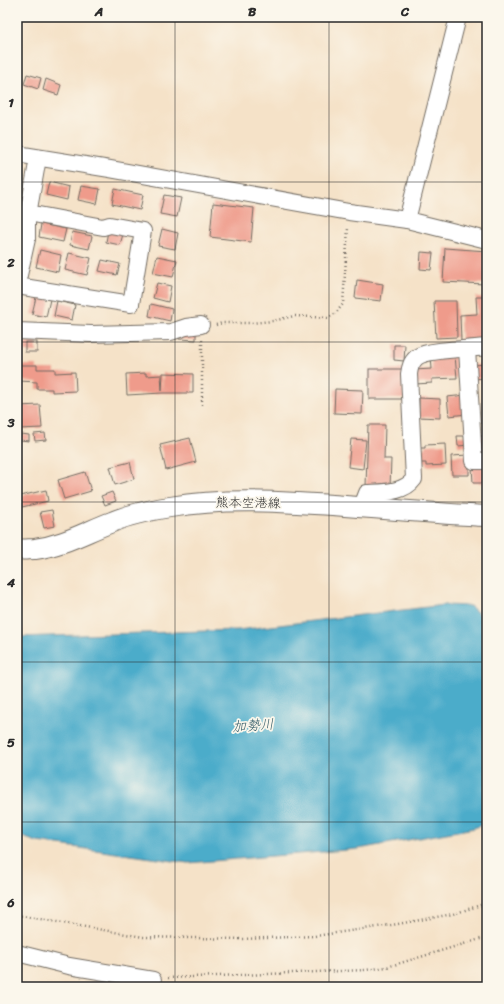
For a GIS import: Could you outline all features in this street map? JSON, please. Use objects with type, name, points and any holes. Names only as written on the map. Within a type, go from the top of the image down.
[{"type":"main road","name":"熊本空港線","points":[[17,549],[22,550],[47,547],[81,536],[112,522],[140,513],[209,501],[270,501],[362,506],[487,516]]},
{"type":"street","points":[[408,220],[458,17]]},
{"type":"street","points":[[17,154],[110,169],[349,212],[408,220],[487,240]]},
{"type":"street","points":[[28,213],[103,227],[110,225],[143,231],[131,304],[17,285],[27,239],[28,213],[38,158]]},
{"type":"street","points":[[17,331],[91,334],[171,332],[186,327],[201,325]]},
{"type":"street","points":[[362,506],[367,494],[396,490],[410,484],[414,479],[409,374],[410,364],[417,357],[433,352],[487,347]]},
{"type":"street","points":[[467,349],[474,462],[487,461]]},
{"type":"street","points":[[17,953],[69,966],[153,983]]},
{"type":"path","points":[[202,405],[201,325],[215,325],[222,323],[258,323],[294,316],[328,318],[336,313],[343,304],[349,212]]},
{"type":"path","points":[[17,915],[143,938],[243,939],[315,936],[398,924],[453,914],[487,903]]},
{"type":"path","points":[[153,983],[190,976],[366,970],[387,967],[487,937]]},
{"type":"water","name":"加勢川","points":[[444,605],[470,606],[480,615],[487,609],[487,823],[474,828],[358,849],[188,863],[37,842],[17,835],[17,637],[238,630]]},
{"type":"building","points":[[27,74],[41,78],[38,89],[24,84]]},
{"type":"building","points":[[46,79],[61,85],[58,95],[43,90]]},
{"type":"building","points":[[49,182],[69,187],[67,200],[46,195]]},
{"type":"building","points":[[81,186],[100,189],[97,204],[78,200]]},
{"type":"building","points":[[115,189],[143,195],[140,210],[112,204]]},
{"type":"building","points":[[164,195],[181,198],[177,217],[160,214]]},
{"type":"building","points":[[213,203],[254,208],[251,242],[210,237]]},
{"type":"building","points":[[41,224],[66,229],[63,242],[39,237]]},
{"type":"building","points":[[162,229],[178,233],[175,249],[158,246]]},
{"type":"building","points":[[108,231],[123,234],[120,245],[106,242]]},
{"type":"building","points":[[72,232],[92,236],[89,249],[70,245]]},
{"type":"building","points":[[445,248],[487,251],[485,284],[443,282]]},
{"type":"building","points":[[40,250],[61,255],[58,272],[36,267]]},
{"type":"building","points":[[421,252],[433,253],[431,270],[420,269]]},
{"type":"building","points":[[69,253],[91,258],[87,275],[65,270]]},
{"type":"building","points":[[157,256],[177,260],[173,277],[153,273]]},
{"type":"building","points":[[102,260],[120,264],[117,275],[99,271]]},
{"type":"building","points":[[357,280],[383,284],[381,301],[355,298]]},
{"type":"building","points":[[157,283],[171,286],[168,302],[153,298]]},
{"type":"building","points":[[37,293],[51,295],[46,317],[32,314]]},
{"type":"building","points":[[476,297],[487,297],[487,339],[461,341],[460,315],[477,314]]},
{"type":"building","points":[[57,301],[75,305],[72,320],[54,316]]},
{"type":"building","points":[[434,301],[456,301],[457,337],[436,338]]},
{"type":"building","points":[[151,304],[172,309],[170,321],[149,316]]},
{"type":"building","points":[[180,332],[196,333],[196,340],[179,339]]},
{"type":"building","points":[[25,342],[37,342],[37,352],[25,352]]},
{"type":"building","points":[[394,345],[405,345],[404,361],[394,360]]},
{"type":"building","points":[[455,356],[457,378],[432,379],[432,383],[415,384],[414,370],[432,369],[431,357]]},
{"type":"building","points":[[487,364],[487,378],[474,379],[473,365]]},
{"type":"building","points":[[19,365],[37,365],[37,369],[55,369],[55,373],[75,372],[76,391],[52,392],[52,389],[37,389],[37,382],[19,381]]},
{"type":"building","points":[[369,369],[404,369],[404,399],[369,399]]},
{"type":"building","points":[[146,373],[146,376],[161,375],[162,391],[163,373],[193,374],[193,393],[127,395],[126,374]]},
{"type":"building","points":[[335,389],[363,390],[362,414],[334,413]]},
{"type":"building","points":[[466,395],[467,414],[449,416],[447,397]]},
{"type":"building","points":[[419,398],[440,399],[440,418],[419,417]]},
{"type":"building","points":[[40,405],[42,428],[19,429],[18,406]]},
{"type":"building","points":[[368,425],[385,425],[384,459],[391,459],[390,487],[366,486]]},
{"type":"building","points":[[45,433],[46,440],[35,441],[34,434]]},
{"type":"building","points":[[21,434],[29,435],[29,441],[20,440]]},
{"type":"building","points":[[457,436],[468,436],[469,445],[458,446]]},
{"type":"building","points":[[478,436],[487,436],[487,455],[479,456]]},
{"type":"building","points":[[190,438],[196,462],[166,470],[160,445]]},
{"type":"building","points":[[351,439],[366,440],[363,469],[348,467]]},
{"type":"building","points":[[445,444],[446,465],[426,466],[426,463],[420,463],[419,448],[425,448],[425,445]]},
{"type":"building","points":[[469,455],[469,475],[452,475],[451,456]]},
{"type":"building","points":[[130,462],[134,479],[115,485],[110,467]]},
{"type":"building","points":[[487,466],[487,483],[473,483],[472,467]]},
{"type":"building","points":[[85,472],[91,491],[64,499],[58,480]]},
{"type":"building","points":[[46,490],[48,501],[22,507],[20,496]]},
{"type":"building","points":[[112,492],[116,501],[105,505],[101,496]]},
{"type":"building","points":[[52,510],[55,526],[44,528],[40,512]]}]
